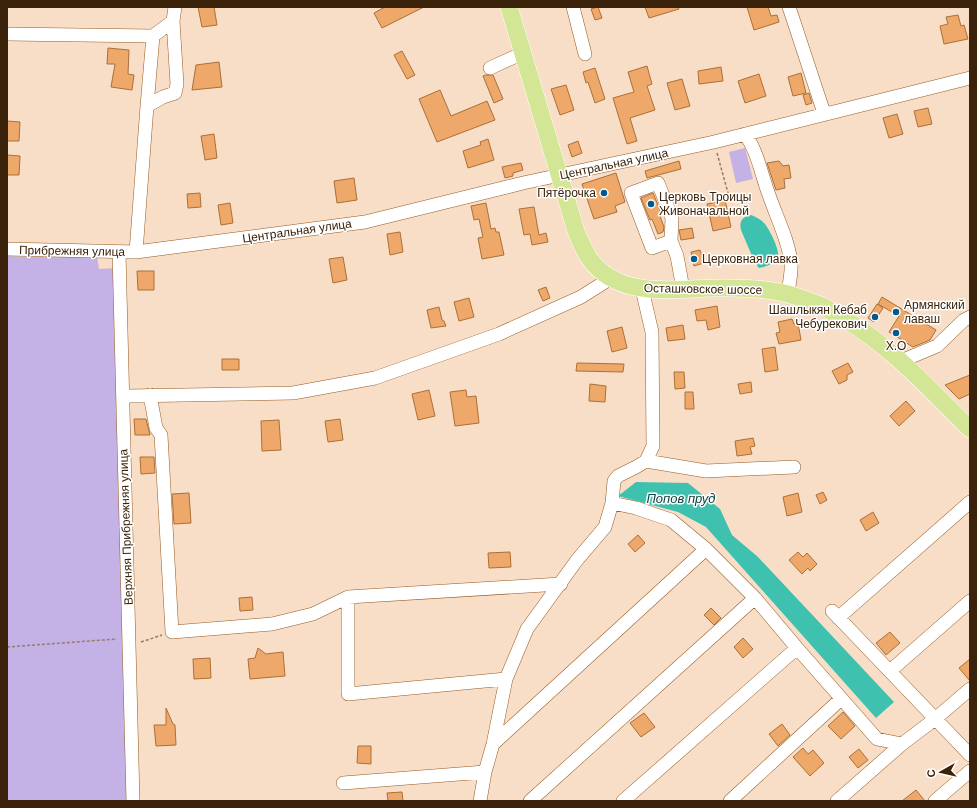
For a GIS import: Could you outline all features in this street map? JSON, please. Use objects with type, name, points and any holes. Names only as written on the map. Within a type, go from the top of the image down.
[{"type":"main road","name":"Осташковское шоссе","points":[[509,7],[576,231],[583,248],[599,270],[626,285],[642,289],[759,289],[788,294],[823,307],[860,328],[901,361],[970,429]]},
{"type":"street","points":[[147,106],[163,97],[175,93],[177,84],[173,21],[175,7]]},
{"type":"street","points":[[573,7],[585,54]]},
{"type":"street","points":[[789,7],[824,113]]},
{"type":"street","points":[[7,34],[153,36],[173,21]]},
{"type":"street","points":[[136,252],[153,36]]},
{"type":"street","points":[[490,68],[523,53]]},
{"type":"street","name":"Центральная улица","points":[[136,252],[365,222],[523,182],[560,175],[635,165],[714,142],[824,113],[970,78]]},
{"type":"street","points":[[745,134],[752,144],[757,156],[764,181],[785,240],[791,263],[788,294]]},
{"type":"street","points":[[671,241],[652,248],[631,193],[658,182],[672,218],[671,241],[677,256],[682,289]]},
{"type":"street","name":"Прибрежняя улица","points":[[7,249],[136,252]]},
{"type":"street","name":"Верхняя Прибрежняя улица","points":[[119,252],[134,801]]},
{"type":"street","points":[[128,396],[293,392],[375,378],[499,334],[581,298],[611,278]]},
{"type":"street","points":[[480,801],[506,679],[527,629],[577,560],[605,527],[612,503],[614,481],[618,476],[646,461],[653,446],[652,332],[642,289]]},
{"type":"street","points":[[901,361],[937,346],[964,320],[970,317]]},
{"type":"street","points":[[150,395],[156,428],[161,435],[172,632],[272,624],[313,614],[348,597],[561,584]]},
{"type":"street","points":[[646,461],[706,471],[794,467]]},
{"type":"street","points":[[970,502],[835,614],[970,755]]},
{"type":"street","points":[[612,503],[636,508],[671,520],[706,549],[756,598],[797,648],[877,739],[902,744]]},
{"type":"street","points":[[493,744],[706,549]]},
{"type":"street","points":[[348,597],[348,694],[506,679]]},
{"type":"street","points":[[530,801],[756,598]]},
{"type":"street","points":[[890,671],[970,601]]},
{"type":"street","points":[[623,801],[797,648]]},
{"type":"street","points":[[837,801],[902,744],[935,719],[970,689]]},
{"type":"street","points":[[730,801],[841,699]]},
{"type":"street","points":[[935,801],[970,771]]},
{"type":"street","points":[[343,783],[485,772]]},
{"type":"path","points":[[714,142],[728,194]]},
{"type":"path","points":[[7,647],[129,642],[172,632]]},
{"type":"shaded area","points":[[745,148],[753,179],[736,183],[729,152]]},
{"type":"shaded area","points":[[7,256],[97,256],[99,269],[116,268],[136,801],[7,801]]},
{"type":"water","points":[[751,215],[764,223],[774,239],[778,254],[777,259],[772,263],[759,268],[755,263],[740,227],[742,220]]},
{"type":"water","name":"Попов пруд","points":[[636,482],[688,483],[720,509],[732,535],[758,557],[894,702],[876,718],[706,527],[678,512],[618,496]]},
{"type":"building","points":[[198,7],[214,7],[217,25],[202,27]]},
{"type":"building","points":[[385,7],[424,7],[382,28],[374,13]]},
{"type":"building","points":[[598,7],[602,18],[595,20],[591,9]]},
{"type":"building","points":[[645,7],[678,7],[679,9],[649,18]]},
{"type":"building","points":[[747,7],[768,7],[771,16],[777,15],[779,22],[754,30]]},
{"type":"building","points":[[958,15],[961,26],[964,25],[968,39],[944,44],[940,26],[948,24],[946,17]]},
{"type":"building","points":[[108,48],[129,50],[128,74],[134,75],[132,90],[111,87],[115,64],[107,64]]},
{"type":"building","points":[[402,51],[415,75],[407,79],[394,55]]},
{"type":"building","points":[[219,62],[222,87],[192,90],[196,65]]},
{"type":"building","points":[[647,66],[652,84],[647,86],[655,110],[630,118],[637,141],[627,144],[613,98],[634,92],[628,72]]},
{"type":"building","points":[[721,67],[723,81],[699,84],[698,71]]},
{"type":"building","points":[[595,68],[605,99],[595,103],[583,72]]},
{"type":"building","points":[[801,73],[806,93],[793,96],[788,77]]},
{"type":"building","points":[[759,74],[766,96],[745,103],[738,81]]},
{"type":"building","points":[[493,75],[503,99],[494,103],[483,76]]},
{"type":"building","points":[[682,79],[690,106],[675,110],[667,83]]},
{"type":"building","points":[[566,85],[574,110],[560,115],[551,89]]},
{"type":"building","points":[[440,90],[451,116],[487,101],[495,120],[437,142],[419,99]]},
{"type":"building","points":[[809,93],[812,103],[806,105],[803,95]]},
{"type":"building","points":[[928,108],[932,124],[918,127],[914,111]]},
{"type":"building","points":[[897,114],[903,134],[889,138],[883,118]]},
{"type":"building","points":[[7,121],[20,122],[19,141],[7,141]]},
{"type":"building","points":[[214,134],[217,158],[205,160],[201,136]]},
{"type":"building","points":[[488,139],[494,160],[468,168],[463,151],[481,145],[480,142]]},
{"type":"building","points":[[578,141],[582,153],[572,157],[568,145]]},
{"type":"building","points":[[7,155],[20,156],[19,175],[7,175]]},
{"type":"building","points":[[679,161],[681,169],[647,178],[645,171]]},
{"type":"building","points":[[779,161],[783,166],[789,165],[791,178],[784,179],[785,188],[776,190],[767,163]]},
{"type":"building","points":[[521,163],[523,170],[513,173],[513,176],[505,178],[502,167]]},
{"type":"building","name":"Пятёрочка","points":[[616,173],[625,202],[615,206],[617,212],[594,219],[582,184]]},
{"type":"building","points":[[354,178],[357,200],[337,203],[334,181]]},
{"type":"building","points":[[200,193],[201,207],[188,208],[187,194]]},
{"type":"building","points":[[653,193],[662,215],[660,216],[664,227],[663,232],[658,234],[652,219],[650,220],[641,198]]},
{"type":"building","points":[[725,200],[731,227],[713,231],[707,204]]},
{"type":"building","points":[[230,203],[233,223],[221,225],[218,205]]},
{"type":"building","points":[[486,203],[491,229],[495,228],[496,232],[499,232],[504,255],[482,259],[478,238],[483,237],[479,219],[474,220],[471,206]]},
{"type":"building","points":[[534,207],[539,235],[546,233],[548,242],[532,245],[530,234],[524,235],[519,209]]},
{"type":"building","points":[[692,228],[694,238],[681,240],[679,230]]},
{"type":"building","points":[[400,232],[403,252],[390,255],[387,234]]},
{"type":"building","points":[[700,250],[704,263],[694,266],[691,252]]},
{"type":"building","points":[[343,257],[347,280],[333,283],[329,259]]},
{"type":"building","points":[[137,271],[154,271],[154,290],[138,290]]},
{"type":"building","points":[[546,287],[550,298],[543,301],[538,290]]},
{"type":"building","points":[[882,297],[936,330],[930,340],[913,347],[889,332],[899,316],[878,304]]},
{"type":"building","points":[[469,298],[474,317],[459,321],[454,302]]},
{"type":"building","points":[[877,304],[883,308],[874,322],[868,318]]},
{"type":"building","points":[[717,306],[720,327],[708,330],[706,320],[697,321],[695,310]]},
{"type":"building","points":[[439,307],[442,320],[446,326],[431,328],[427,310]]},
{"type":"building","points":[[792,319],[794,324],[798,323],[801,340],[779,344],[776,333],[780,332],[778,322]]},
{"type":"building","points":[[683,325],[685,339],[668,341],[666,328]]},
{"type":"building","points":[[622,327],[627,348],[612,352],[607,331]]},
{"type":"building","points":[[775,347],[778,370],[765,372],[762,349]]},
{"type":"building","points":[[222,359],[239,359],[239,370],[222,370]]},
{"type":"building","points":[[577,363],[624,364],[623,372],[576,371]]},
{"type":"building","points":[[848,363],[853,372],[847,375],[847,380],[839,384],[832,371]]},
{"type":"building","points":[[674,372],[684,372],[685,388],[675,389]]},
{"type":"building","points":[[970,375],[970,394],[959,399],[945,385]]},
{"type":"building","points":[[751,382],[752,392],[740,394],[738,384]]},
{"type":"building","points":[[590,384],[606,386],[605,402],[589,401]]},
{"type":"building","points":[[429,390],[435,416],[418,420],[412,394]]},
{"type":"building","points":[[466,390],[467,397],[476,396],[479,423],[455,426],[450,392]]},
{"type":"building","points":[[685,392],[693,392],[694,409],[685,409]]},
{"type":"building","points":[[906,401],[915,411],[899,426],[890,416]]},
{"type":"building","points":[[134,419],[146,419],[150,435],[135,435]]},
{"type":"building","points":[[340,419],[343,440],[328,442],[325,421]]},
{"type":"building","points":[[279,420],[281,450],[262,451],[261,421]]},
{"type":"building","points":[[753,438],[755,446],[750,447],[752,454],[737,456],[735,441]]},
{"type":"building","points":[[140,457],[154,457],[155,473],[141,474]]},
{"type":"building","points":[[823,492],[827,500],[820,504],[816,495]]},
{"type":"building","points":[[189,493],[191,523],[174,524],[172,494]]},
{"type":"building","points":[[798,493],[802,512],[787,516],[783,497]]},
{"type":"building","points":[[873,512],[879,523],[866,531],[860,520]]},
{"type":"building","points":[[638,535],[645,543],[635,552],[628,544]]},
{"type":"building","points":[[510,552],[511,567],[489,568],[488,553]]},
{"type":"building","points":[[798,552],[803,557],[807,553],[817,564],[810,571],[808,568],[802,574],[789,560]]},
{"type":"building","points":[[252,597],[253,610],[240,611],[239,598]]},
{"type":"building","points":[[711,608],[721,618],[714,625],[704,615]]},
{"type":"building","points":[[890,632],[900,643],[886,655],[876,643]]},
{"type":"building","points":[[743,638],[753,649],[743,658],[734,647]]},
{"type":"building","points":[[258,648],[266,654],[283,652],[285,676],[250,679],[248,659],[255,658]]},
{"type":"building","points":[[210,658],[211,678],[194,679],[193,659]]},
{"type":"building","points":[[970,659],[970,681],[959,668]]},
{"type":"building","points":[[166,708],[173,724],[175,725],[176,745],[156,746],[154,725],[166,725]]},
{"type":"building","points":[[843,712],[855,726],[841,739],[828,726]]},
{"type":"building","points":[[644,713],[655,727],[641,737],[630,723]]},
{"type":"building","points":[[782,724],[790,735],[778,746],[769,734]]},
{"type":"building","points":[[358,746],[371,746],[371,764],[357,763]]},
{"type":"building","points":[[803,748],[808,754],[813,750],[824,763],[810,776],[793,757]]},
{"type":"building","points":[[859,749],[868,760],[858,768],[849,757]]},
{"type":"building","points":[[916,790],[925,801],[902,801]]},
{"type":"building","points":[[402,792],[403,801],[388,801],[387,793]]},
{"type":"place","name":"Пятёрочка","points":[[604,193]]},
{"type":"place","name":"Церковь Троицы Живоначальной","points":[[651,204]]},
{"type":"place","name":"Церковная лавка","points":[[694,259]]},
{"type":"place","name":"Армянский лаваш","points":[[896,312]]},
{"type":"place","name":"Шашлыкян Кебаб Чебурекович","points":[[875,317]]},
{"type":"place","name":"X.O","points":[[896,333]]}]
